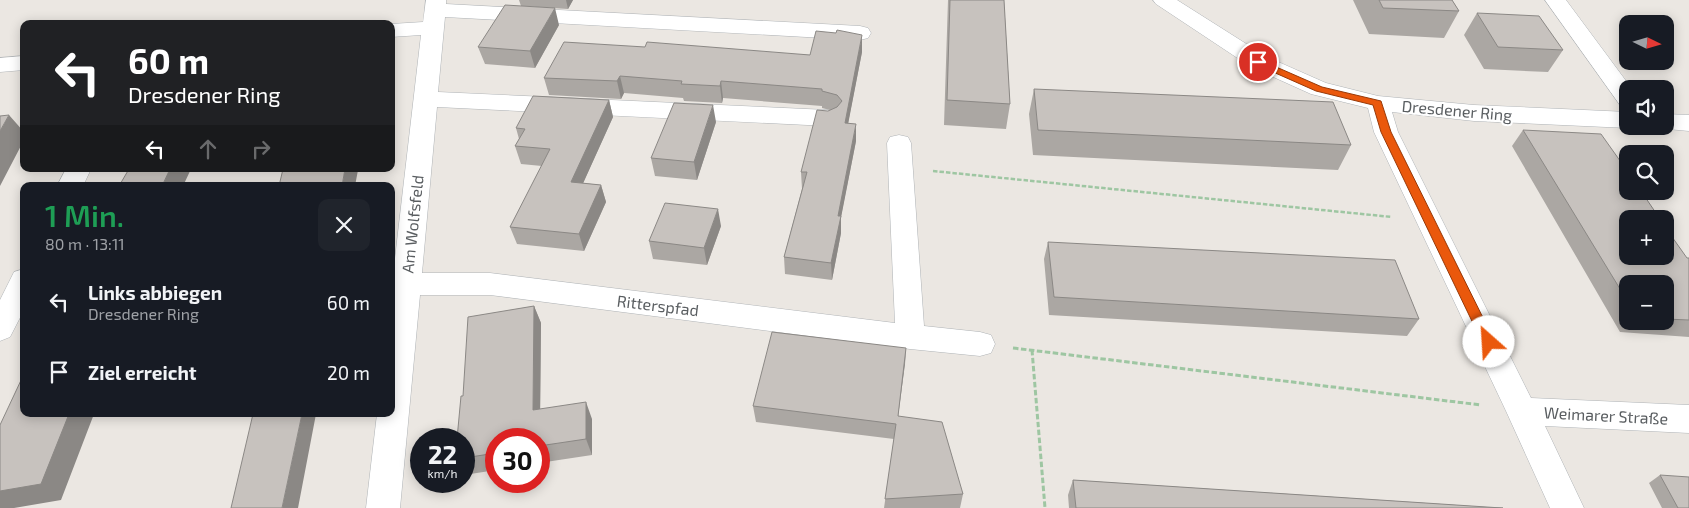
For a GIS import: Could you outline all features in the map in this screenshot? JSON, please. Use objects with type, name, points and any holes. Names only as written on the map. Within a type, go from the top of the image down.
[{"type":"street","name":"Dresdener Ring","points":[[1163,0],[1258,62],[1319,89],[1378,103],[1474,113],[1619,120]]},
{"type":"street","points":[[1554,0],[1619,88]]},
{"type":"street","points":[[395,30],[435,13],[860,33]]},
{"type":"street","name":"Am Wolfsfeld","points":[[395,391],[435,13]]},
{"type":"street","points":[[0,65],[20,63]]},
{"type":"street","points":[[426,99],[828,118]]},
{"type":"street","points":[[1378,103],[1386,132],[1522,411],[1567,508]]},
{"type":"street","points":[[1674,122],[1689,123]]},
{"type":"street","points":[[900,155],[910,337]]},
{"type":"street","name":"Ritterspfad","points":[[406,284],[490,284],[910,337],[980,344]]},
{"type":"street","points":[[0,329],[20,288]]},
{"type":"street","name":"Weimarer Straße","points":[[1522,411],[1689,419]]},
{"type":"street","name":"Am Wolfsfeld","points":[[383,508],[392,417]]},
{"type":"path","points":[[900,155],[1018,178],[1430,221]]},
{"type":"path","points":[[980,344],[1522,411]]},
{"type":"path","points":[[1032,350],[1044,508]]},
{"type":"building","points":[[950,0],[1004,0],[1010,104],[947,100]]},
{"type":"building","points":[[1379,0],[1452,0],[1459,11],[1383,8]]},
{"type":"building","points":[[505,5],[555,8],[530,51],[478,47]]},
{"type":"building","points":[[1477,13],[1539,16],[1563,50],[1498,47]]},
{"type":"building","points":[[837,30],[862,35],[845,123],[856,124],[838,216],[841,216],[831,263],[784,257],[807,172],[801,172],[817,110],[828,111],[837,107],[842,101],[837,95],[822,91],[822,89],[721,81],[720,86],[681,84],[682,81],[620,76],[617,81],[544,78],[564,42],[645,47],[647,42],[810,55],[816,31],[836,33]]},
{"type":"building","points":[[1034,89],[1333,102],[1351,145],[1038,130]]},
{"type":"building","points":[[533,96],[609,100],[571,182],[601,185],[579,234],[510,227],[550,149],[515,146],[525,129],[516,128]]},
{"type":"building","points":[[674,103],[713,105],[694,162],[651,158]]},
{"type":"building","points":[[9,115],[0,131],[0,116]]},
{"type":"building","points":[[1523,130],[1601,134],[1619,159],[1619,200],[1647,200],[1654,210],[1619,210],[1619,265],[1674,265],[1674,240],[1687,258],[1689,258],[1689,320],[1674,319],[1674,275],[1619,275],[1619,287]]},
{"type":"building","points":[[127,172],[169,172],[164,182],[121,182]]},
{"type":"building","points":[[282,172],[344,172],[343,182],[280,182]]},
{"type":"building","points":[[665,203],[718,209],[704,248],[649,241]]},
{"type":"building","points":[[1048,242],[1395,260],[1419,319],[1054,297]]},
{"type":"building","points":[[534,306],[533,410],[586,402],[586,439],[550,444],[550,428],[485,428],[485,455],[475,456],[475,428],[458,428],[461,396],[463,396],[468,317]]},
{"type":"building","points":[[772,332],[906,348],[898,416],[942,422],[963,494],[885,499],[896,424],[753,406]]},
{"type":"building","points":[[20,382],[20,417],[68,417],[41,484],[0,491],[0,425]]},
{"type":"building","points":[[252,417],[301,417],[282,508],[231,508]]},
{"type":"building","points":[[1660,475],[1689,477],[1689,508],[1678,508]]},
{"type":"building","points":[[1073,480],[1502,508],[1076,508]]},
{"type":"route","points":[[1258,62],[1319,89],[1378,103],[1386,132],[1489,342]]}]
